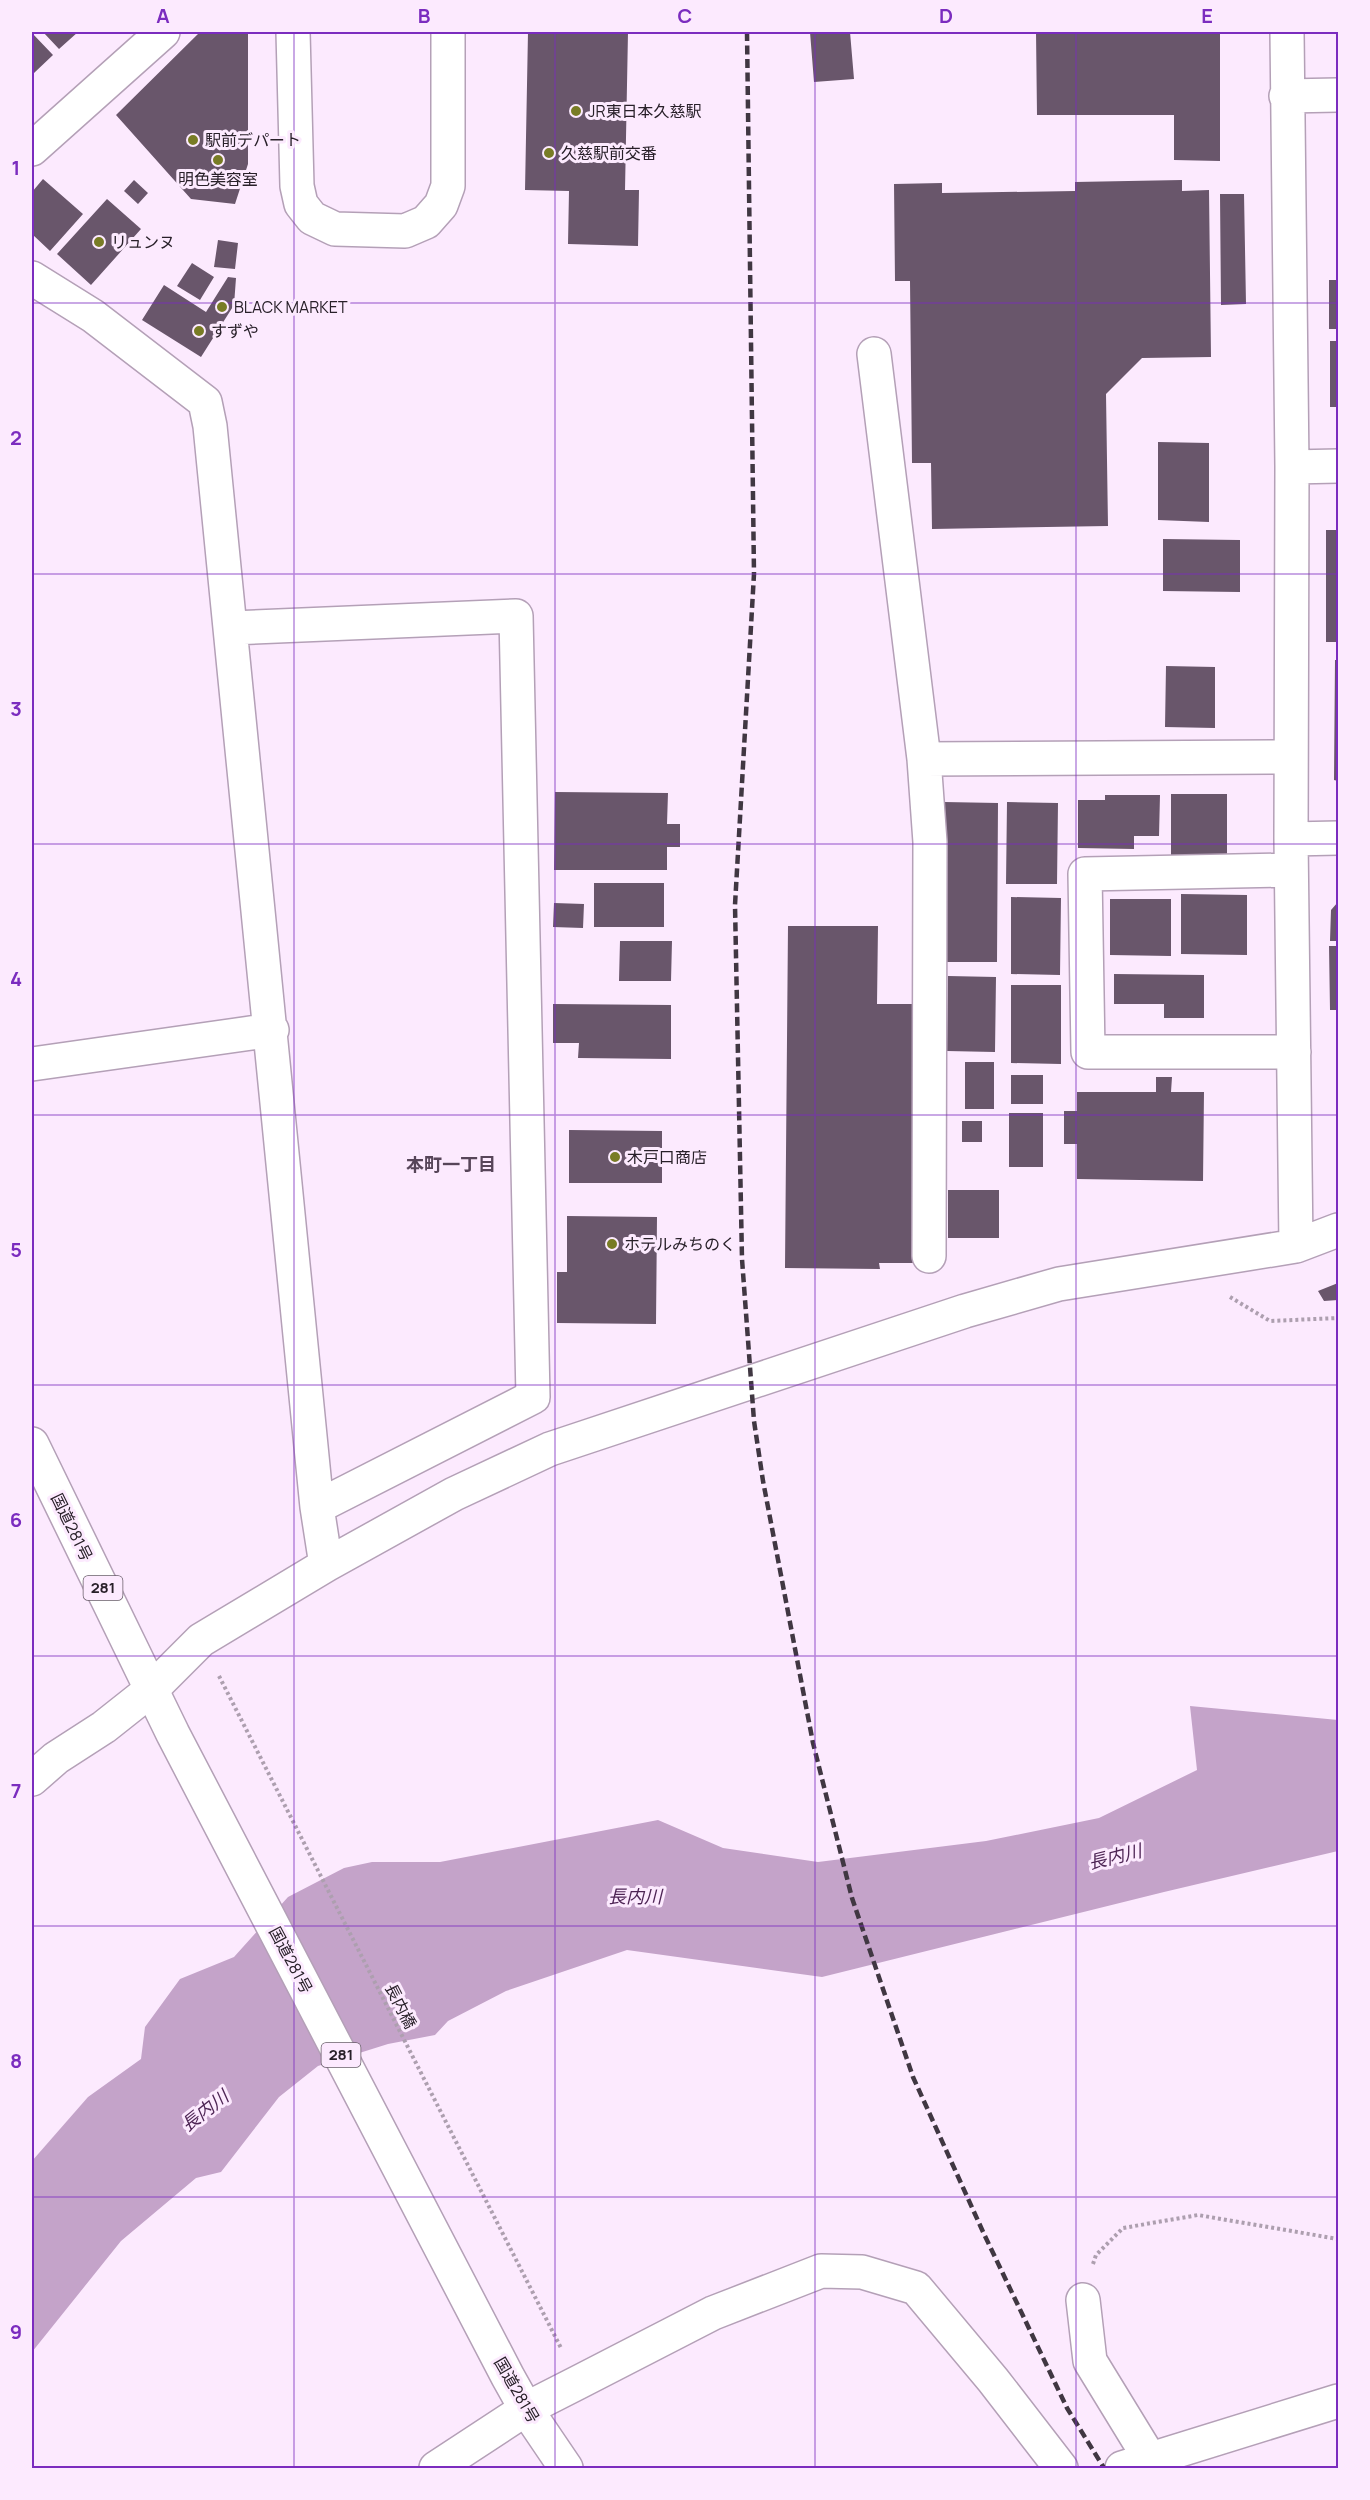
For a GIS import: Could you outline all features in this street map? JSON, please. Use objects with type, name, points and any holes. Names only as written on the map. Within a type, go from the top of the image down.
[{"type":"main road","points":[[32,149],[163,32]]},
{"type":"main road","points":[[293,32],[297,186],[301,204],[312,218],[335,229],[405,231],[426,222],[441,205],[448,186],[448,32]]},
{"type":"main road","points":[[1287,32],[1292,467],[1291,855],[1296,1246]]},
{"type":"main road","points":[[1286,96],[1338,95]]},
{"type":"main road","points":[[32,278],[93,316],[205,402],[210,426],[272,1030],[317,1507],[326,1565]]},
{"type":"main road","points":[[874,354],[924,759],[930,842],[929,1256]]},
{"type":"main road","points":[[1292,467],[1338,466]]},
{"type":"main road","points":[[231,628],[516,616],[533,1397],[317,1507]]},
{"type":"main road","points":[[924,759],[1291,757]]},
{"type":"main road","points":[[1294,1052],[1088,1052],[1085,874],[1291,855],[1338,838]]},
{"type":"main road","points":[[32,1064],[272,1030]]},
{"type":"main road","points":[[32,1779],[44,1764],[104,1727],[152,1689],[201,1640],[326,1565],[454,1494],[550,1449],[965,1311],[1059,1284],[1296,1246],[1338,1230]]},
{"type":"main road","name":"国道281号","points":[[32,1444],[173,1734],[508,2377],[526,2409],[566,2469]]},
{"type":"main road","points":[[436,2469],[526,2409],[713,2313],[821,2271],[862,2272],[916,2288],[993,2380],[1061,2469]]},
{"type":"main road","points":[[1083,2301],[1090,2361],[1136,2464],[1338,2401]]},
{"type":"path","points":[[1175,1265],[1270,1321],[1338,1318]]},
{"type":"path","name":"長内橋","points":[[201,1640],[579,2382]]},
{"type":"path","points":[[1083,2301],[1096,2254],[1123,2228],[1198,2215],[1338,2239]]},
{"type":"water","name":"長内川","points":[[1190,1706],[1338,1720],[1338,1851],[822,1977],[627,1950],[506,1991],[448,2021],[435,2035],[388,2044],[318,2066],[279,2097],[221,2172],[196,2178],[121,2241],[32,2352],[32,2161],[88,2097],[141,2059],[145,2027],[180,1979],[234,1957],[288,1897],[344,1868],[372,1862],[440,1862],[658,1820],[723,1848],[818,1862],[986,1841],[1099,1818],[1197,1770]]},
{"type":"building","points":[[43,32],[78,32],[59,49]]},
{"type":"building","name":"駅前デパート","points":[[200,32],[248,32],[248,164],[235,204],[191,199],[116,115]]},
{"type":"building","name":"JR東日本久慈駅","points":[[528,32],[628,32],[625,190],[639,190],[638,246],[568,244],[569,191],[525,190]]},
{"type":"building","points":[[810,32],[850,32],[854,79],[814,82]]},
{"type":"building","points":[[1036,32],[1220,32],[1220,161],[1174,160],[1174,115],[1037,115]]},
{"type":"building","points":[[32,33],[53,55],[34,73],[32,71]]},
{"type":"building","points":[[43,179],[83,214],[50,251],[32,234],[32,192]]},
{"type":"building","points":[[134,180],[148,193],[138,204],[124,191]]},
{"type":"building","points":[[1182,180],[1182,191],[1209,190],[1211,357],[1142,358],[1106,394],[1108,526],[932,529],[931,463],[912,463],[910,281],[895,281],[894,184],[942,183],[942,193],[1075,191],[1075,182]]},
{"type":"building","points":[[1220,194],[1244,194],[1246,304],[1221,305]]},
{"type":"building","name":"リュンヌ","points":[[107,199],[141,229],[91,285],[57,254]]},
{"type":"building","points":[[218,240],[238,243],[235,269],[214,267]]},
{"type":"building","points":[[192,263],[214,277],[200,300],[177,286]]},
{"type":"building","points":[[228,277],[236,278],[234,305],[201,357],[142,320],[164,285],[206,312]]},
{"type":"building","points":[[1329,280],[1338,280],[1338,329],[1329,329]]},
{"type":"building","points":[[1330,341],[1338,341],[1338,407],[1330,407]]},
{"type":"building","points":[[1158,442],[1209,443],[1209,522],[1158,520]]},
{"type":"building","points":[[1326,530],[1338,530],[1338,642],[1326,642]]},
{"type":"building","points":[[1163,539],[1240,540],[1240,592],[1163,591]]},
{"type":"building","points":[[1335,660],[1338,660],[1338,781],[1334,780]]},
{"type":"building","points":[[1166,666],[1215,667],[1215,728],[1165,727]]},
{"type":"building","points":[[555,792],[668,793],[667,824],[680,824],[680,847],[667,847],[667,870],[554,870]]},
{"type":"building","points":[[1171,794],[1227,794],[1227,855],[1171,855]]},
{"type":"building","points":[[1105,795],[1160,795],[1159,836],[1134,836],[1134,849],[1078,848],[1078,800],[1105,800]]},
{"type":"building","points":[[944,802],[998,803],[997,962],[944,962]]},
{"type":"building","points":[[1007,802],[1058,803],[1057,884],[1006,884]]},
{"type":"building","points":[[594,883],[664,883],[664,927],[594,927]]},
{"type":"building","points":[[1181,894],[1247,895],[1247,955],[1181,954]]},
{"type":"building","points":[[1011,897],[1061,898],[1060,975],[1011,974]]},
{"type":"building","points":[[1110,899],[1171,899],[1171,956],[1110,955]]},
{"type":"building","points":[[1338,902],[1338,941],[1330,941],[1331,910]]},
{"type":"building","points":[[554,903],[584,904],[583,928],[553,927]]},
{"type":"building","points":[[788,926],[878,926],[877,1004],[915,1004],[913,1263],[879,1263],[880,1269],[785,1268]]},
{"type":"building","points":[[620,941],[672,941],[671,981],[619,981]]},
{"type":"building","points":[[1329,946],[1338,946],[1338,1010],[1330,1010]]},
{"type":"building","points":[[1114,974],[1204,975],[1204,1018],[1164,1018],[1164,1004],[1114,1004]]},
{"type":"building","points":[[948,976],[996,977],[995,1052],[947,1051]]},
{"type":"building","points":[[1011,985],[1061,985],[1061,1064],[1011,1063]]},
{"type":"building","points":[[553,1004],[671,1005],[671,1059],[578,1058],[579,1043],[553,1043]]},
{"type":"building","points":[[965,1062],[994,1062],[994,1109],[965,1109]]},
{"type":"building","points":[[1011,1075],[1043,1075],[1043,1104],[1011,1104]]},
{"type":"building","points":[[1156,1077],[1172,1077],[1171,1092],[1204,1092],[1203,1181],[1077,1179],[1077,1144],[1064,1144],[1064,1111],[1077,1111],[1077,1092],[1156,1092]]},
{"type":"building","points":[[1009,1113],[1043,1113],[1043,1167],[1009,1167]]},
{"type":"building","points":[[962,1121],[982,1121],[982,1142],[962,1142]]},
{"type":"building","name":"木戸口商店","points":[[569,1130],[662,1131],[662,1183],[569,1183]]},
{"type":"building","points":[[948,1190],[999,1190],[999,1238],[948,1238]]},
{"type":"building","name":"ホテルみちのく","points":[[567,1216],[657,1217],[656,1324],[557,1323],[557,1272],[567,1272]]},
{"type":"building","points":[[1338,1283],[1338,1300],[1324,1301],[1318,1291]]},
{"type":"railway","points":[[747,32],[754,574],[735,905],[742,1259],[754,1421],[763,1481],[813,1743],[852,1898],[913,2077],[984,2234],[1067,2408],[1104,2468]]},
{"type":"place","name":"JR東日本久慈駅","points":[[576,111]]},
{"type":"place","name":"駅前デパート","points":[[193,140]]},
{"type":"place","name":"久慈駅前交番","points":[[549,153]]},
{"type":"place","name":"明色美容室","points":[[218,160]]},
{"type":"place","name":"リュンヌ","points":[[99,242]]},
{"type":"place","name":"BLACK MARKET","points":[[222,307]]},
{"type":"place","name":"すずや","points":[[199,331]]},
{"type":"place","name":"木戸口商店","points":[[615,1157]]},
{"type":"place","name":"ホテルみちのく","points":[[612,1244]]},
{"type":"district","name":"本町一丁目","points":[[451,1165]]}]
